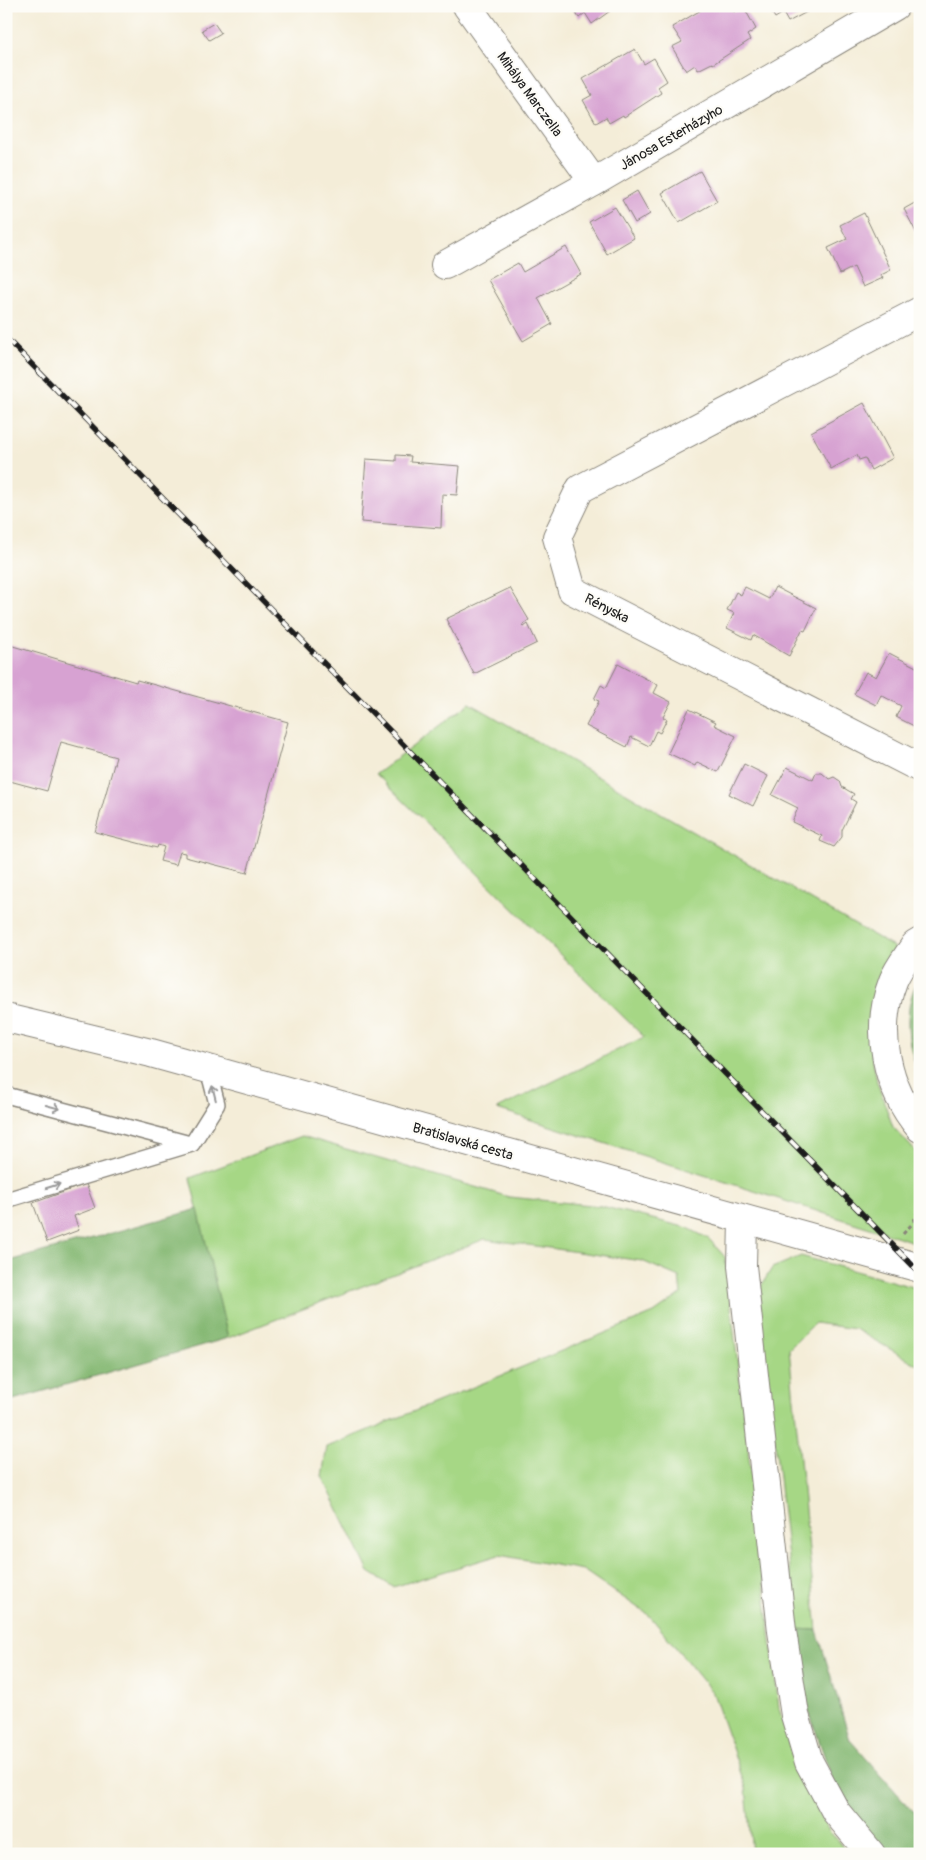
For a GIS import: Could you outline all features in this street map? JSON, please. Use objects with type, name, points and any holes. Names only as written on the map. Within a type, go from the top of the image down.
[{"type":"street","name":"Mihálya Marczella","points":[[467,6],[594,182]]},
{"type":"street","name":"Jánosa Esterházyho","points":[[445,265],[594,182],[895,6]]},
{"type":"street","name":"Rényska","points":[[920,311],[580,489],[556,537],[572,590],[920,768]]},
{"type":"street","points":[[920,942],[915,945],[893,980],[883,1018],[885,1050],[893,1082],[906,1111],[920,1128]]},
{"type":"street","name":"Bratislavská cesta","points":[[6,1018],[208,1069],[920,1268]]},
{"type":"street","points":[[743,1220],[742,1266],[782,1631],[795,1715],[808,1762],[836,1812],[871,1854]]},
{"type":"lane","points":[[6,1200],[192,1144],[217,1104],[208,1069]]},
{"type":"lane","points":[[6,1095],[192,1144]]},
{"type":"green space","points":[[470,703],[895,948],[882,972],[872,1005],[869,1039],[877,1082],[893,1127],[920,1156],[920,1244],[497,1109],[644,1037],[376,774]]},
{"type":"green space","points":[[920,978],[920,1072],[911,1050],[908,1025],[911,999]]},
{"type":"green space","points":[[302,1136],[509,1197],[601,1206],[688,1228],[709,1239],[725,1257],[779,1708],[796,1770],[829,1831],[850,1854],[752,1854],[746,1788],[713,1693],[650,1616],[583,1570],[499,1555],[393,1587],[369,1572],[322,1476],[327,1447],[654,1313],[681,1294],[679,1277],[642,1261],[485,1239],[228,1338],[190,1178]]},
{"type":"green space","points":[[198,1209],[228,1338],[6,1402],[6,1262]]},
{"type":"green space","points":[[801,1256],[920,1289],[920,1366],[855,1329],[815,1323],[789,1349],[817,1630],[796,1629],[758,1291],[772,1268]]},
{"type":"green space","points":[[796,1629],[817,1630],[850,1740],[911,1809],[920,1816],[920,1854],[886,1854],[878,1846],[833,1781],[808,1709]]},
{"type":"building","points":[[571,6],[612,6],[614,8],[592,24],[585,13],[579,18]]},
{"type":"building","points":[[708,6],[730,6],[734,12],[743,6],[756,29],[747,35],[750,40],[713,64],[698,70],[695,65],[686,71],[672,47],[682,42],[672,27]]},
{"type":"building","points":[[768,6],[818,6],[788,22],[783,13],[775,18]]},
{"type":"building","points":[[214,23],[221,33],[209,40],[202,30]]},
{"type":"building","points":[[635,49],[644,64],[654,58],[667,81],[658,87],[661,93],[624,117],[623,115],[609,123],[606,117],[596,123],[583,100],[592,95],[583,79]]},
{"type":"building","points":[[700,171],[717,201],[679,223],[662,193]]},
{"type":"building","points":[[637,191],[650,214],[635,223],[622,200]]},
{"type":"building","points":[[920,200],[920,232],[917,234],[904,209]]},
{"type":"building","points":[[615,207],[634,238],[607,254],[589,222]]},
{"type":"building","points":[[864,213],[891,270],[881,275],[883,278],[863,287],[854,267],[840,274],[828,248],[847,239],[840,225]]},
{"type":"building","points":[[566,247],[581,274],[538,298],[552,324],[523,341],[488,280],[518,263],[523,272]]},
{"type":"building","points":[[864,403],[893,458],[871,470],[865,458],[859,460],[857,455],[831,469],[811,432]]},
{"type":"building","points":[[396,455],[411,456],[410,462],[460,466],[457,495],[442,494],[441,528],[361,522],[366,459],[396,461]]},
{"type":"building","points":[[745,587],[769,599],[775,587],[816,608],[805,631],[802,630],[789,656],[753,635],[751,640],[727,628],[734,613],[727,610],[736,592],[741,595]]},
{"type":"building","points":[[510,588],[529,620],[523,624],[524,627],[528,624],[537,643],[474,674],[446,619]]},
{"type":"building","points":[[6,644],[136,682],[137,680],[288,722],[247,873],[185,857],[185,853],[180,852],[176,865],[160,861],[164,847],[158,845],[157,848],[95,832],[116,757],[61,742],[47,791],[6,780]]},
{"type":"building","points":[[889,653],[920,669],[920,729],[896,717],[901,706],[881,695],[876,705],[854,694],[866,672],[876,677]]},
{"type":"building","points":[[618,664],[658,685],[654,693],[671,702],[663,717],[667,719],[660,733],[656,731],[649,746],[631,737],[627,747],[586,726],[599,701],[594,699],[601,685],[606,688]]},
{"type":"building","points":[[689,709],[716,722],[714,725],[736,736],[718,772],[697,762],[695,766],[668,753]]},
{"type":"building","points":[[744,764],[768,776],[753,806],[729,794]]},
{"type":"building","points":[[787,767],[813,780],[816,773],[822,773],[829,779],[834,777],[840,781],[842,787],[854,794],[851,799],[856,802],[842,830],[842,837],[834,847],[820,841],[822,836],[792,822],[798,808],[772,795]]},
{"type":"building","points":[[86,1184],[95,1208],[74,1216],[79,1230],[47,1242],[33,1203]]},
{"type":"railway","points":[[6,338],[920,1273]]}]
